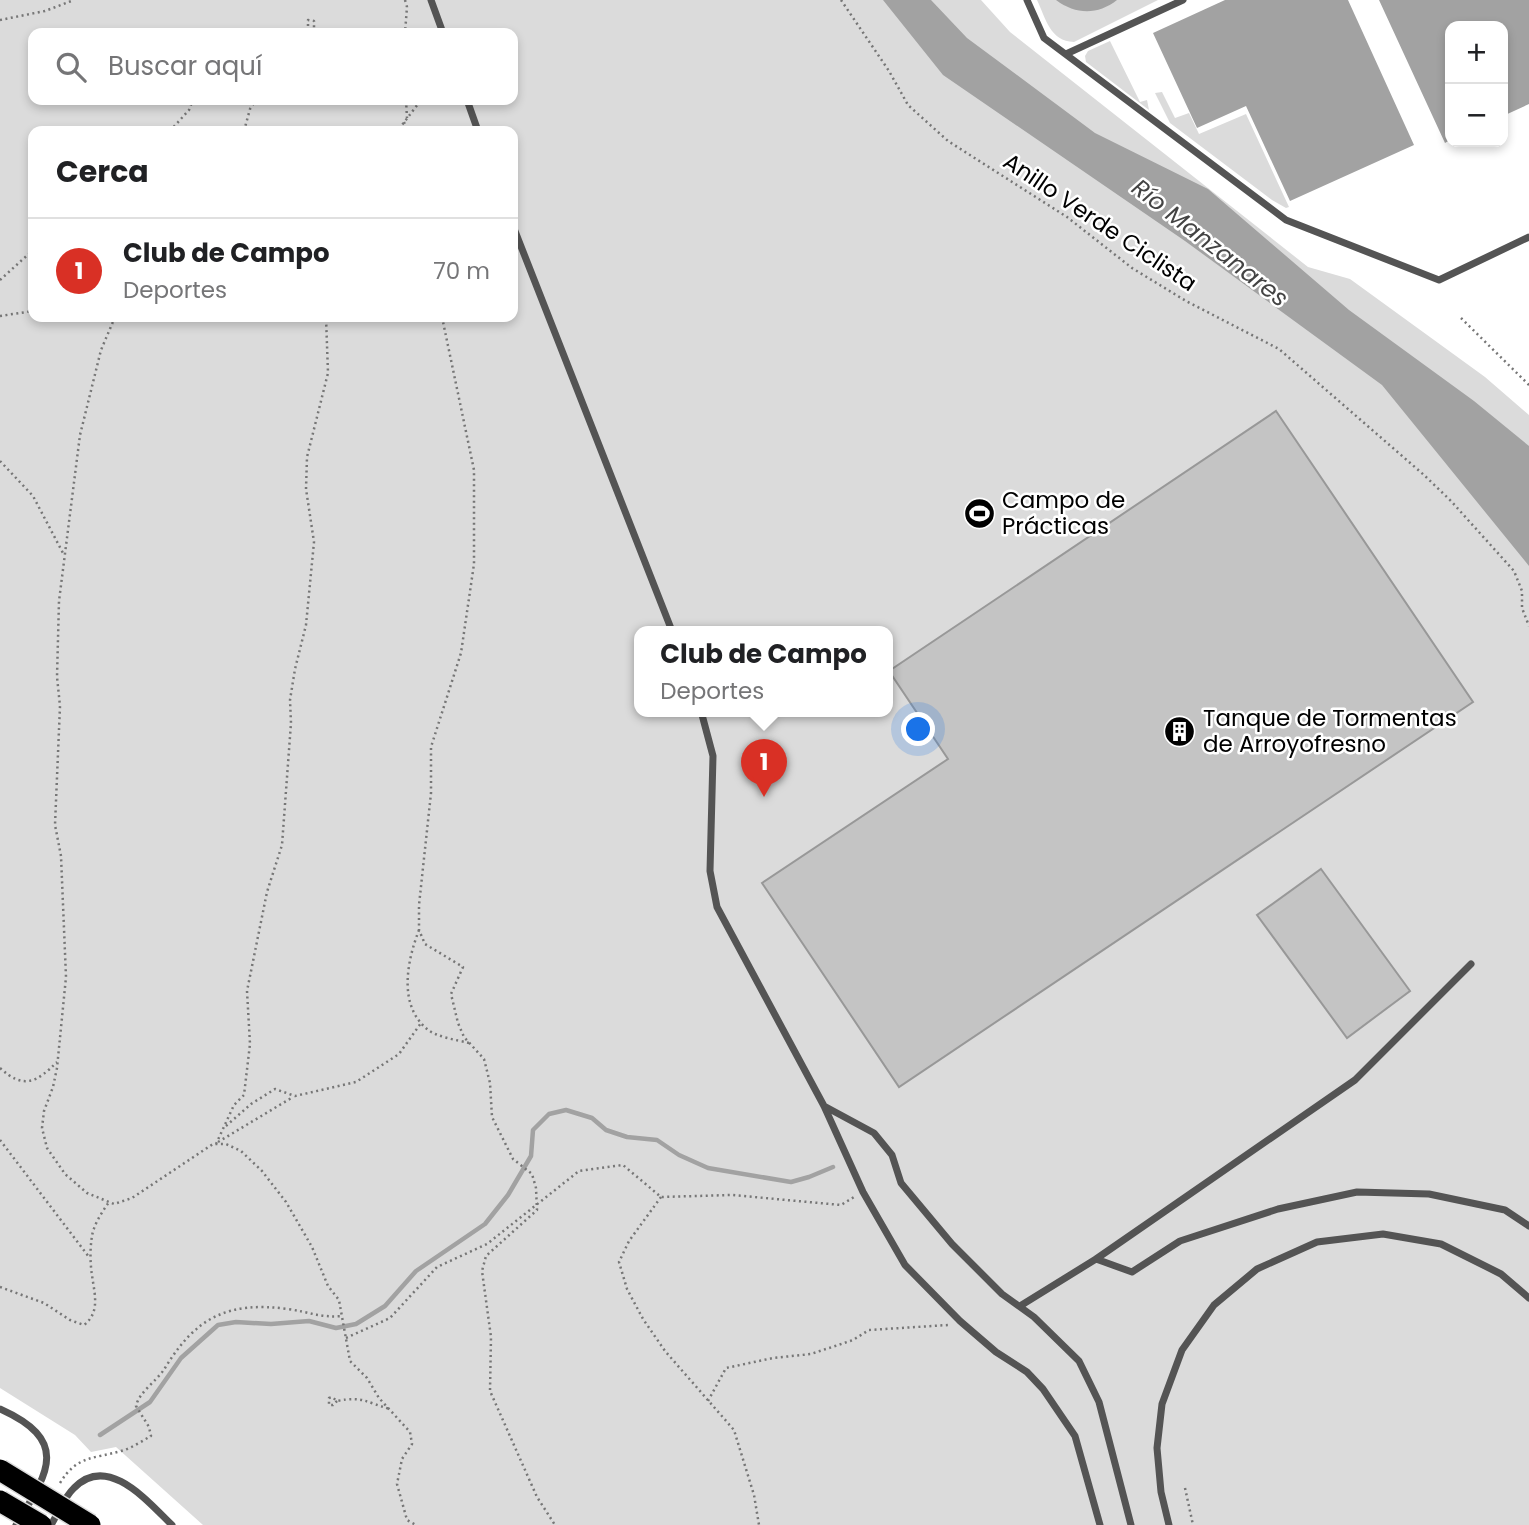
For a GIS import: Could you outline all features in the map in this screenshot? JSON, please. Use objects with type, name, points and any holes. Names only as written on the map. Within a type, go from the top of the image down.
[{"type":"highway","points":[[0,1470],[90,1525]]},
{"type":"highway","points":[[0,1501],[41,1525]]},
{"type":"lane","points":[[431,0],[441,28]]},
{"type":"lane","points":[[1027,0],[1044,38],[1286,220],[1439,280],[1529,237]]},
{"type":"lane","points":[[1066,54],[1183,0]]},
{"type":"lane","points":[[469,105],[476,126]]},
{"type":"lane","points":[[518,239],[670,626]]},
{"type":"lane","points":[[703,717],[713,756],[710,871],[717,907],[824,1107],[863,1192],[905,1265],[963,1324],[996,1352],[1027,1373],[1043,1389],[1075,1436],[1100,1525]]},
{"type":"lane","points":[[1020,1306],[1096,1259],[1355,1080],[1471,964]]},
{"type":"lane","points":[[824,1107],[874,1133],[892,1155],[901,1183],[960,1252],[1002,1294],[1034,1317],[1079,1361],[1099,1402],[1131,1525]]},
{"type":"lane","points":[[1096,1259],[1132,1272],[1180,1241],[1278,1209],[1357,1192],[1429,1194],[1505,1210],[1529,1226]]},
{"type":"lane","points":[[1169,1525],[1161,1492],[1157,1448],[1162,1404],[1182,1350],[1214,1305],[1257,1269],[1317,1242],[1383,1234],[1441,1244],[1502,1274],[1529,1298]]},
{"type":"lane","points":[[0,1409],[12,1414],[38,1433],[47,1462],[44,1481],[16,1525]]},
{"type":"lane","points":[[51,1525],[74,1487],[93,1476],[115,1476],[172,1525]]},
{"type":"path","points":[[0,20],[46,11],[74,0]]},
{"type":"path","points":[[405,0],[405,28]]},
{"type":"path","name":"Anillo Verde Ciclista","points":[[841,0],[889,71],[908,105],[948,141],[1067,217],[1132,268],[1186,301],[1279,349],[1424,475],[1451,500],[1514,571],[1522,591],[1522,608],[1529,626]]},
{"type":"path","points":[[175,126],[191,105]]},
{"type":"path","points":[[245,126],[252,105]]},
{"type":"path","points":[[406,105],[407,126]]},
{"type":"path","points":[[401,126],[417,105]]},
{"type":"path","points":[[0,280],[28,255]]},
{"type":"path","points":[[0,316],[28,312]]},
{"type":"path","points":[[1461,318],[1529,385]]},
{"type":"path","points":[[113,322],[101,350],[80,435],[59,601],[57,677],[60,706],[55,825],[61,856],[66,977],[57,1062],[42,1128],[47,1148],[65,1174],[86,1193],[114,1204],[132,1198],[227,1135],[251,1124],[273,1107],[295,1096],[356,1082],[399,1054],[421,1023]]},
{"type":"path","points":[[216,1144],[234,1105],[244,1095],[250,1044],[247,991],[267,892],[282,845],[291,723],[290,700],[306,625],[314,542],[306,489],[307,457],[328,373],[326,322]]},
{"type":"path","points":[[443,322],[474,470],[474,564],[461,653],[431,747],[431,793],[419,905],[419,930],[410,953],[408,989],[414,1014],[428,1031],[469,1043]]},
{"type":"path","points":[[0,461],[33,496],[65,557]]},
{"type":"path","points":[[419,930],[425,944],[463,967],[451,994],[458,1023],[469,1043],[484,1059],[490,1083],[492,1117],[516,1161],[532,1174],[536,1188],[537,1210],[486,1256],[482,1271],[491,1337],[490,1391],[537,1497],[555,1525]]},
{"type":"path","points":[[0,1068],[11,1079],[22,1081],[41,1078],[57,1062]]},
{"type":"path","points":[[223,1128],[251,1104],[275,1089],[295,1096]]},
{"type":"path","points":[[0,1140],[90,1259]]},
{"type":"path","points":[[216,1144],[226,1144],[241,1151],[262,1171],[286,1202],[312,1247],[328,1286],[340,1300],[350,1361],[410,1432],[412,1444],[402,1459],[397,1484],[407,1520],[416,1525]]},
{"type":"path","points":[[346,1338],[390,1318],[437,1267],[487,1244],[579,1171],[623,1165],[661,1197],[732,1195],[841,1205],[863,1192]]},
{"type":"path","points":[[661,1197],[629,1241],[619,1262],[627,1289],[665,1351],[734,1430],[754,1495],[759,1525]]},
{"type":"path","points":[[0,1287],[44,1303],[70,1320],[84,1325],[91,1320],[97,1297],[90,1259],[92,1236],[109,1202]]},
{"type":"path","points":[[120,1452],[151,1436],[149,1427],[136,1406],[138,1398],[158,1380],[177,1348],[199,1325],[219,1314],[264,1307],[323,1318],[344,1316]]},
{"type":"path","points":[[708,1401],[726,1368],[773,1358],[811,1354],[853,1340],[869,1330],[963,1324]]},
{"type":"path","points":[[337,1401],[358,1397],[370,1404],[390,1409]]},
{"type":"path","points":[[1185,1488],[1193,1525]]},
{"type":"shaded area","points":[[0,0],[981,0],[1010,32],[1308,267],[1350,279],[1485,377],[1529,415],[1529,1525],[203,1525],[116,1447],[91,1452],[75,1435],[0,1388]]},
{"type":"shaded area","points":[[1037,0],[1158,0],[1074,42],[1059,38],[1054,33]]},
{"type":"shaded area","points":[[1110,41],[1140,102],[1147,100],[1149,110],[1086,62],[1088,51]]},
{"type":"shaded area","points":[[1162,92],[1175,118],[1189,113],[1199,134],[1246,114],[1289,207],[1272,200],[1170,123],[1155,93]]},
{"type":"water","name":"Río Manzanares","points":[[883,0],[931,0],[967,38],[1095,133],[1208,189],[1349,310],[1474,401],[1529,446],[1529,566],[1382,385],[1185,241],[943,75]]},
{"type":"water","points":[[1056,0],[1117,0],[1095,11],[1079,11]]},
{"type":"water","points":[[1225,0],[1348,0],[1414,145],[1290,201],[1246,106],[1197,128],[1153,33]]},
{"type":"water","points":[[1379,0],[1529,0],[1529,104],[1508,114],[1508,21],[1445,21],[1445,143]]},
{"type":"building","name":"Tanque de Tormentas de Arroyofresno","points":[[1276,411],[1473,702],[899,1087],[762,883],[948,759],[893,677],[893,668]]},
{"type":"building","points":[[1321,869],[1410,991],[1347,1038],[1257,915]]},
{"type":"waterway","points":[[100,1435],[150,1402],[181,1358],[218,1325],[236,1322],[271,1324],[309,1321],[336,1328],[356,1324],[385,1306],[416,1271],[485,1224],[508,1195],[531,1156],[533,1130],[549,1114],[566,1110],[592,1118],[606,1130],[627,1137],[657,1140],[679,1155],[708,1168],[791,1182],[833,1167]]},
{"type":"place","name":"Campo de Prácticas","points":[[979,513]]},
{"type":"place","name":"Tanque de Tormentas de Arroyofresno","points":[[1180,731]]},
{"type":"place","name":"Club de Campo","points":[[764,797]]}]
